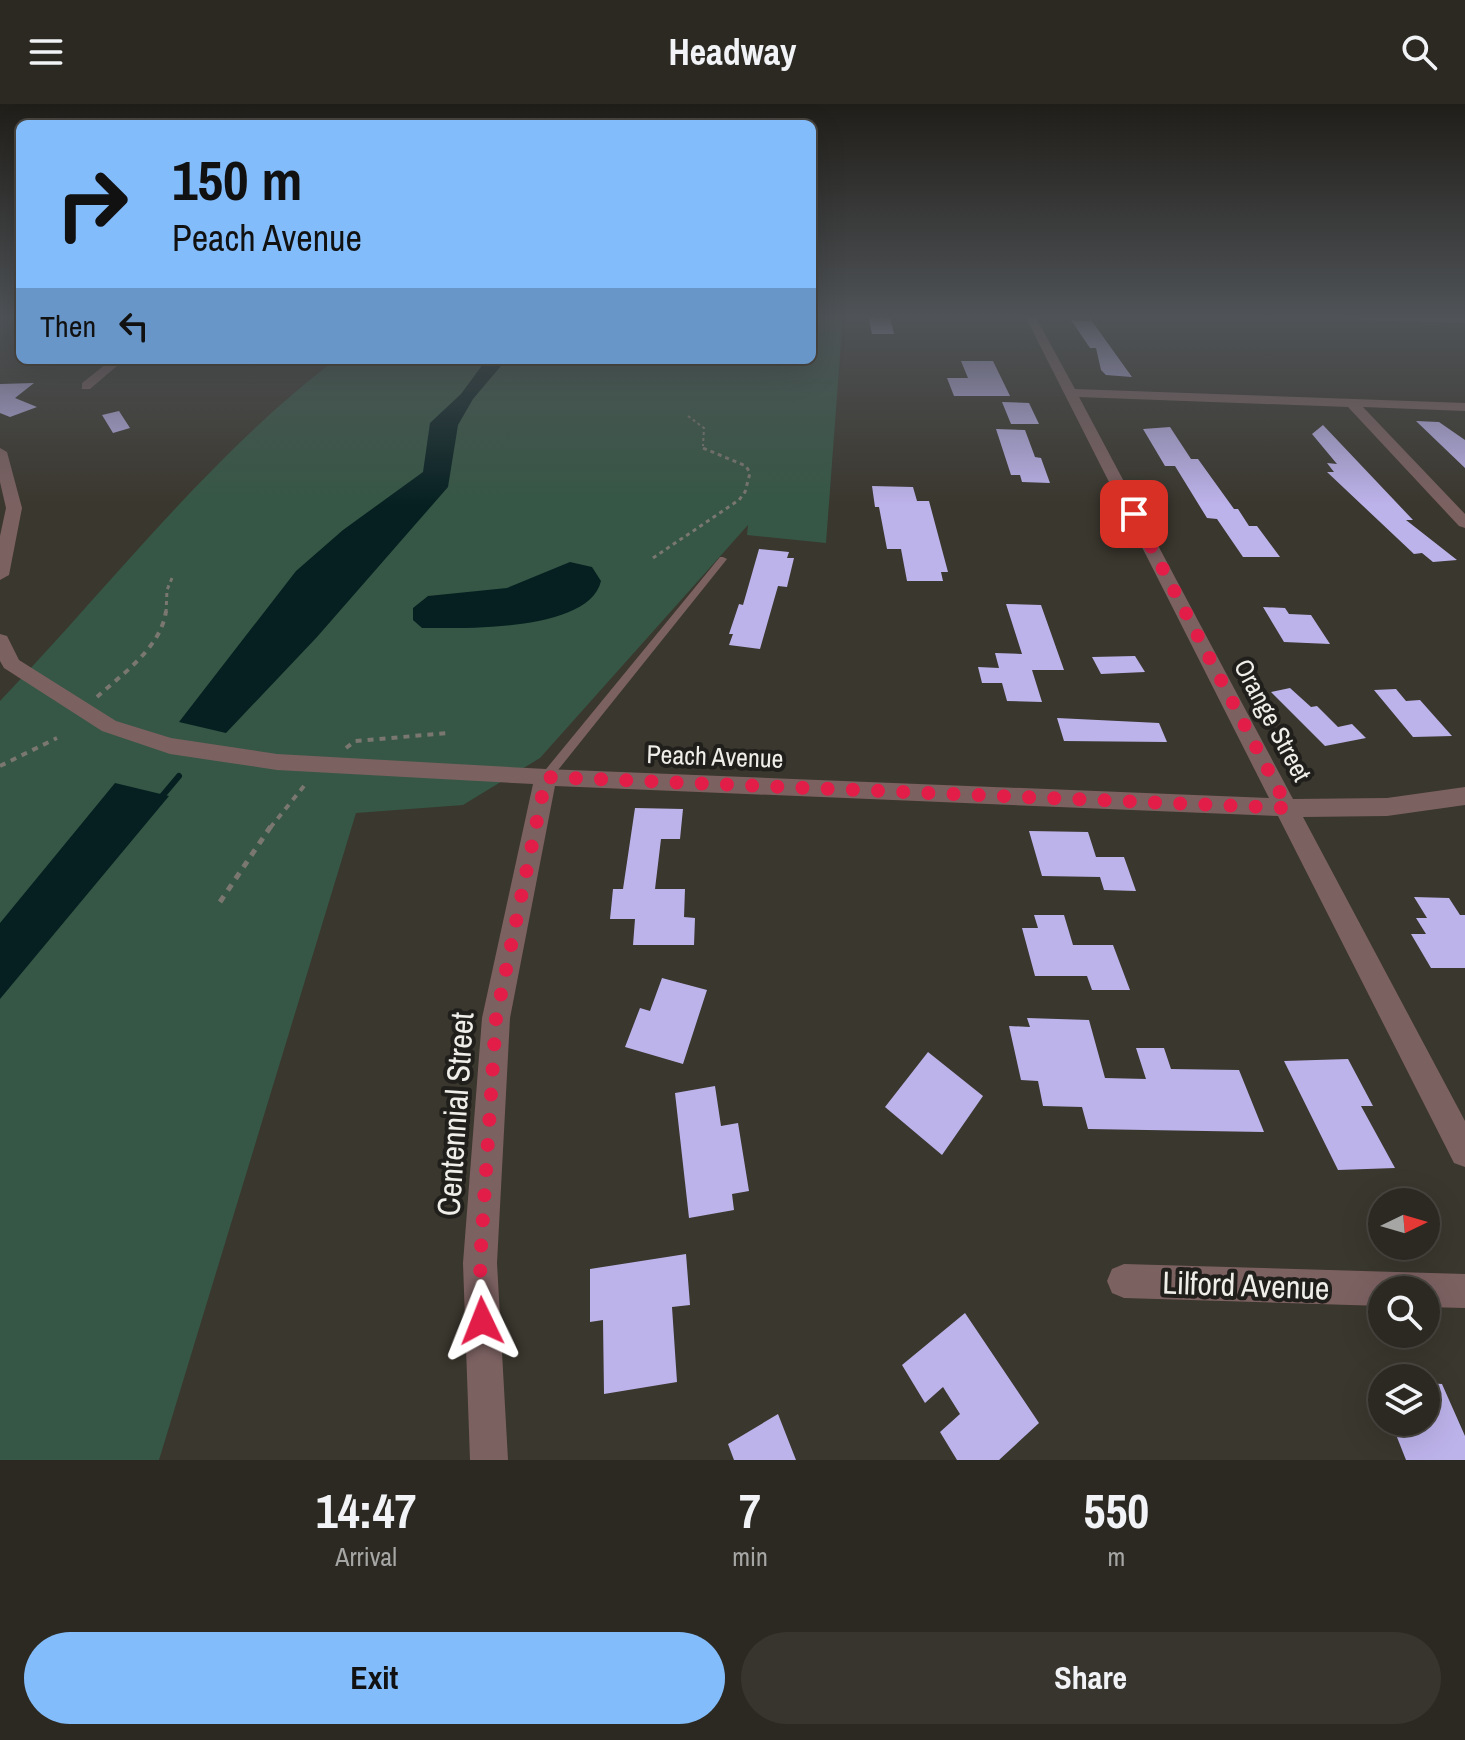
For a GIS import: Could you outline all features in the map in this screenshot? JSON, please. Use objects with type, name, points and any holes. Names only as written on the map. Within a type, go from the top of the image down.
[{"type":"street","points":[[86,386],[94,379]]},
{"type":"street","name":"Orange Street","points":[[1064,379],[1465,1152]]},
{"type":"street","points":[[1071,393],[1465,407]]},
{"type":"street","points":[[1352,403],[1465,523]]},
{"type":"street","points":[[0,452],[14,508],[0,575]]},
{"type":"street","name":"Peach Avenue","points":[[0,640],[11,664],[109,726],[170,746],[277,762],[546,777],[1288,808],[1387,807],[1465,796]]},
{"type":"street","name":"Centennial Street","points":[[489,1460],[480,1263],[496,1018],[546,777]]},
{"type":"street","name":"Lilford Avenue","points":[[1124,1281],[1465,1291]]},
{"type":"lane","points":[[546,777],[723,559]]},
{"type":"path","points":[[653,558],[739,500],[745,492],[750,473],[746,466],[703,448],[704,428],[688,416]]},
{"type":"path","points":[[92,701],[133,663],[163,626],[164,598],[172,578]]},
{"type":"path","points":[[338,755],[355,741],[449,733]]},
{"type":"path","points":[[0,766],[57,738]]},
{"type":"path","points":[[220,902],[284,807],[304,786]]},
{"type":"green space","points":[[312,379],[838,379],[826,543],[747,535],[748,525],[540,758],[463,805],[356,813],[159,1460],[0,1460],[0,701],[202,480]]},
{"type":"water","points":[[472,379],[490,379],[473,399],[458,425],[448,487],[317,637],[226,733],[179,722],[296,571],[343,530],[423,472],[430,423]]},
{"type":"water","points":[[570,562],[592,567],[601,581],[592,598],[574,610],[523,624],[494,627],[422,628],[413,620],[413,608],[428,596],[507,588]]},
{"type":"water","points":[[115,783],[169,796],[0,999],[0,923]]},
{"type":"building","points":[[947,379],[1002,379],[1010,396],[954,396]]},
{"type":"building","points":[[34,383],[15,398],[37,407],[10,417],[0,413],[0,384]]},
{"type":"building","points":[[1002,402],[1029,403],[1039,424],[1011,424]]},
{"type":"building","points":[[119,411],[130,428],[113,433],[102,415]]},
{"type":"building","points":[[1416,421],[1439,422],[1465,440],[1465,468]]},
{"type":"building","points":[[1323,425],[1413,520],[1406,520],[1457,560],[1433,562],[1422,553],[1414,554],[1327,472],[1334,472],[1327,463],[1337,464],[1312,434]]},
{"type":"building","points":[[1170,427],[1191,459],[1198,459],[1234,509],[1238,509],[1249,526],[1257,526],[1280,557],[1243,557],[1217,519],[1207,518],[1175,466],[1165,466],[1143,429]]},
{"type":"building","points":[[996,429],[1025,430],[1035,457],[1041,458],[1050,483],[1022,482],[1020,475],[1011,475]]},
{"type":"building","points":[[872,486],[913,487],[917,501],[929,501],[948,572],[941,572],[943,581],[907,581],[901,549],[887,549]]},
{"type":"building","points":[[759,549],[789,552],[787,558],[794,558],[787,587],[778,586],[760,649],[729,645],[733,634],[729,634],[739,604],[743,605]]},
{"type":"building","points":[[1006,604],[1041,605],[1064,670],[1032,670],[1042,702],[1007,701],[1002,683],[982,683],[978,667],[999,668],[995,653],[1022,654]]},
{"type":"building","points":[[1263,607],[1285,608],[1289,614],[1311,615],[1330,644],[1284,642]]},
{"type":"building","points":[[1135,656],[1145,672],[1101,674],[1092,657]]},
{"type":"building","points":[[1290,688],[1311,707],[1317,706],[1338,727],[1352,724],[1366,738],[1325,746],[1271,692]]},
{"type":"building","points":[[1396,689],[1406,701],[1420,700],[1452,736],[1413,737],[1374,690]]},
{"type":"building","points":[[1057,718],[1159,723],[1167,742],[1064,741]]},
{"type":"building","points":[[635,808],[683,809],[680,839],[661,839],[655,889],[685,889],[684,917],[695,918],[694,945],[633,945],[635,919],[610,919],[613,889],[623,889]]},
{"type":"building","points":[[1029,831],[1088,832],[1096,857],[1124,857],[1136,891],[1104,890],[1100,877],[1042,876]]},
{"type":"building","points":[[1414,897],[1449,898],[1460,915],[1465,915],[1465,968],[1431,968],[1411,934],[1426,934],[1416,918],[1427,918]]},
{"type":"building","points":[[1034,915],[1064,915],[1073,945],[1113,945],[1130,990],[1092,990],[1087,976],[1035,976],[1022,928],[1038,928]]},
{"type":"building","points":[[662,978],[707,990],[683,1064],[625,1047],[640,1008],[650,1011]]},
{"type":"building","points":[[1027,1018],[1089,1020],[1105,1078],[1146,1079],[1136,1048],[1164,1048],[1171,1069],[1239,1070],[1264,1132],[1088,1129],[1082,1107],[1043,1106],[1038,1081],[1021,1080],[1009,1026],[1030,1027]]},
{"type":"building","points":[[928,1052],[983,1096],[942,1155],[885,1107]]},
{"type":"building","points":[[1348,1059],[1373,1106],[1361,1106],[1395,1168],[1338,1170],[1284,1061]]},
{"type":"building","points":[[715,1086],[721,1126],[738,1123],[749,1191],[732,1194],[734,1210],[689,1218],[675,1093]]},
{"type":"building","points":[[686,1254],[690,1305],[672,1307],[677,1382],[604,1394],[603,1320],[590,1322],[590,1269]]},
{"type":"building","points":[[965,1313],[1039,1423],[999,1460],[957,1460],[940,1432],[960,1414],[943,1387],[925,1403],[902,1365]]},
{"type":"building","points":[[1442,1384],[1465,1436],[1465,1460],[1406,1460],[1397,1436],[1440,1436]]},
{"type":"building","points":[[778,1414],[796,1460],[734,1460],[728,1444]]},
{"type":"waterway","points":[[158,801],[179,776]]},
{"type":"route","points":[[482,1321],[480,1263],[496,1018],[546,777],[1288,808],[1134,514]]}]
